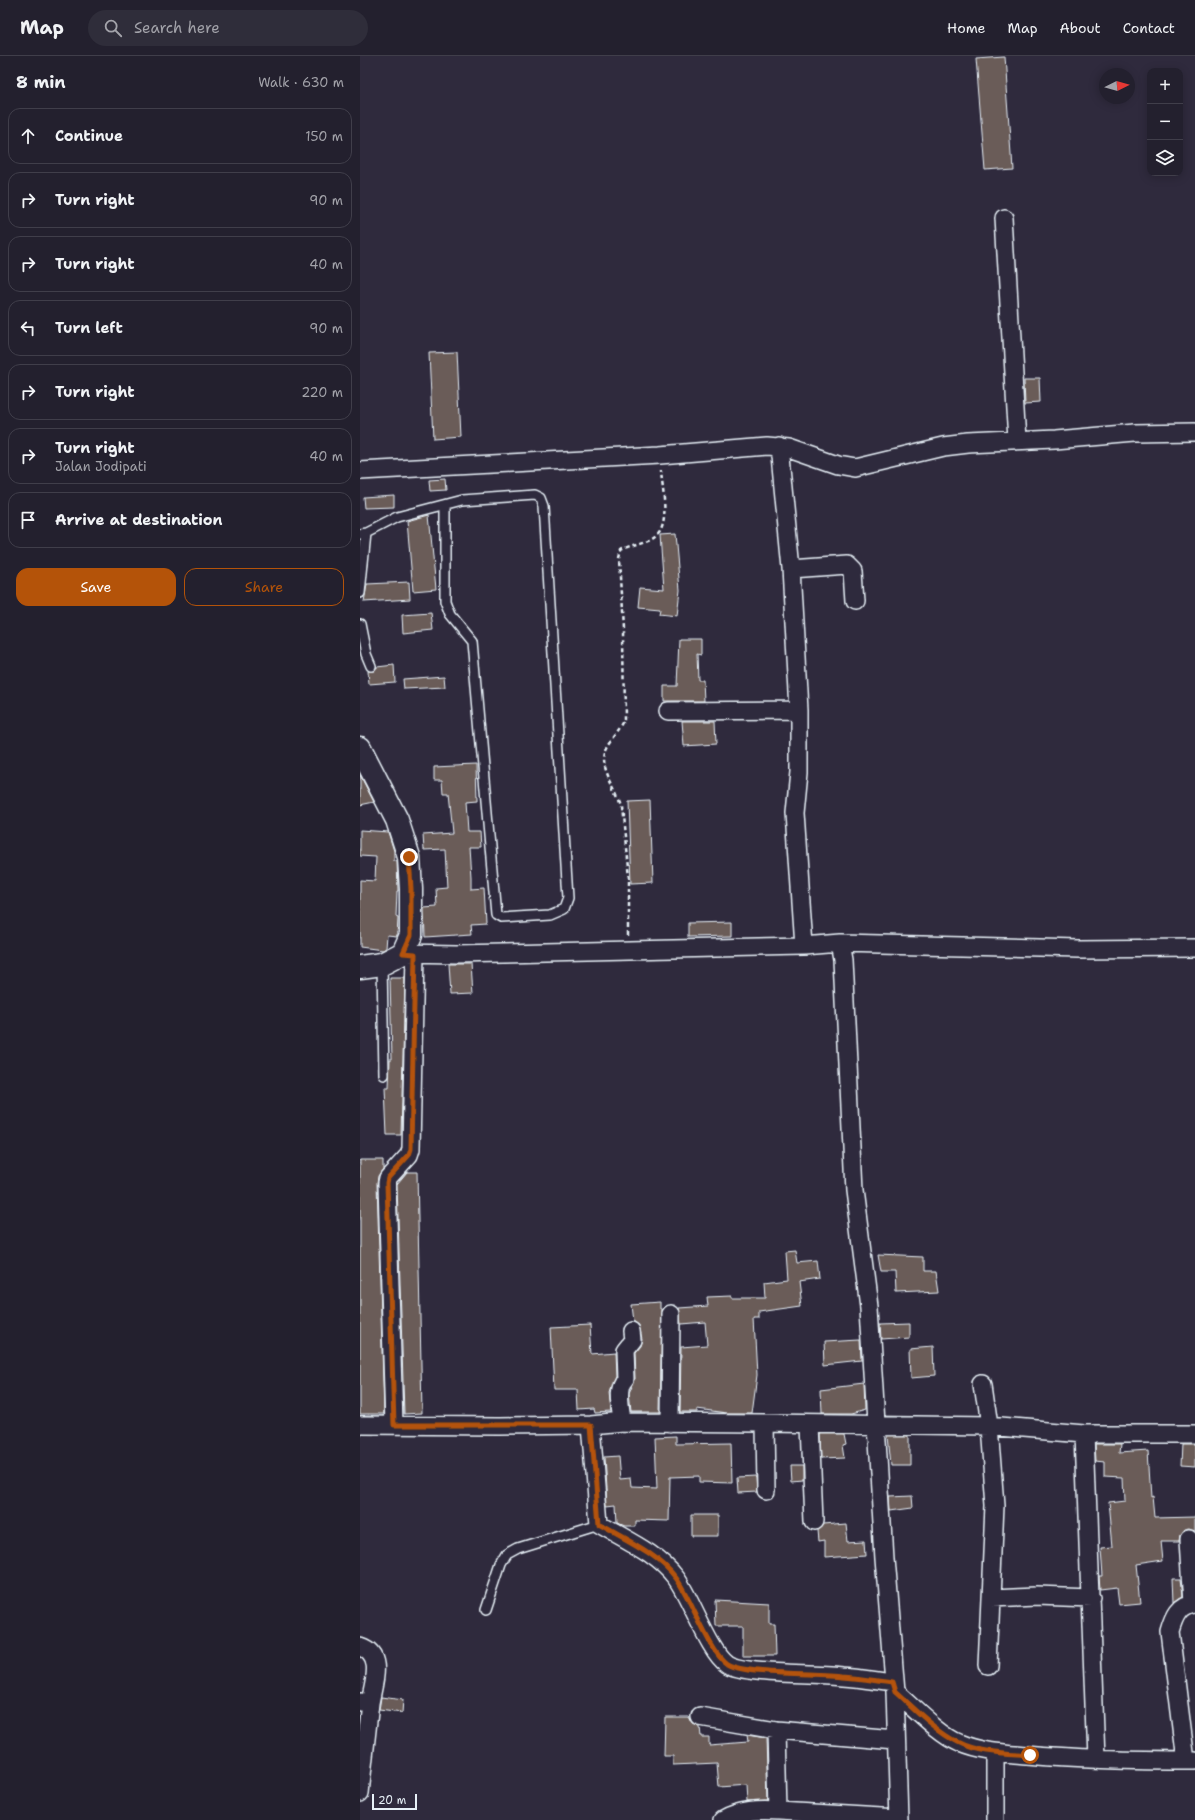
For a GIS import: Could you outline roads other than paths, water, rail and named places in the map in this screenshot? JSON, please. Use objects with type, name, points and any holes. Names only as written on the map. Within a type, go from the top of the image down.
[{"type":"street","points":[[1004,218],[1017,441]]},
{"type":"street","points":[[360,471],[660,455],[779,446],[838,465],[855,468],[943,447],[1135,433],[1195,432]]},
{"type":"street","points":[[779,446],[791,569],[799,710],[799,772],[795,812],[804,946]]},
{"type":"street","points":[[791,569],[844,565],[849,566],[853,571],[856,601]]},
{"type":"street","points":[[668,711],[799,710]]},
{"type":"street","points":[[360,748],[397,820],[409,857],[411,889],[411,935],[409,953],[411,1149],[409,1155],[388,1178],[387,1183],[394,1425]]},
{"type":"street","points":[[723,1820],[733,1814],[758,1810],[899,1819],[894,1687],[869,1306],[854,1190],[843,967],[840,943]]},
{"type":"street","points":[[360,967],[382,964],[409,953],[431,952],[456,954],[804,946],[840,943],[1063,949],[1195,948]]},
{"type":"street","points":[[670,1424],[671,1314]]},
{"type":"street","points":[[622,1422],[619,1389],[621,1383],[625,1379],[624,1350],[632,1340],[631,1331]]},
{"type":"street","points":[[983,1384],[989,1426],[995,1506],[988,1666]]},
{"type":"street","points":[[360,1425],[591,1425],[622,1422],[670,1424],[765,1423],[876,1426],[989,1426],[1084,1434],[1195,1434]]},
{"type":"street","points":[[765,1423],[766,1490]]},
{"type":"street","points":[[591,1425],[599,1524],[658,1559],[676,1578],[696,1612],[708,1638],[722,1659],[728,1664],[753,1670],[844,1676],[894,1687],[943,1733],[957,1742],[972,1748],[995,1752],[1096,1759],[1191,1761],[1170,1632],[1179,1612],[1185,1606],[1194,1604],[1189,1539]]},
{"type":"street","points":[[810,1425],[814,1522]]},
{"type":"street","points":[[1084,1434],[1096,1759]]},
{"type":"street","points":[[991,1598],[1037,1596],[1091,1598]]},
{"type":"street","points":[[360,1647],[371,1653],[376,1660],[365,1703],[360,1789]]},
{"type":"street","points":[[700,1717],[776,1730],[895,1740]]},
{"type":"street","points":[[776,1730],[778,1811]]},
{"type":"street","points":[[995,1752],[995,1820]]},
{"type":"lane","points":[[360,593],[363,534],[403,515],[445,506],[462,500],[535,495],[541,498],[543,502],[568,898],[564,909],[555,914],[501,918],[496,915],[472,641],[468,634],[450,614],[445,601],[445,506]]},
{"type":"lane","points":[[360,624],[366,654],[371,666]]},
{"type":"lane","points":[[382,964],[384,1075]]},
{"type":"lane","points":[[486,1610],[497,1575],[507,1555],[518,1549],[599,1524]]}]
